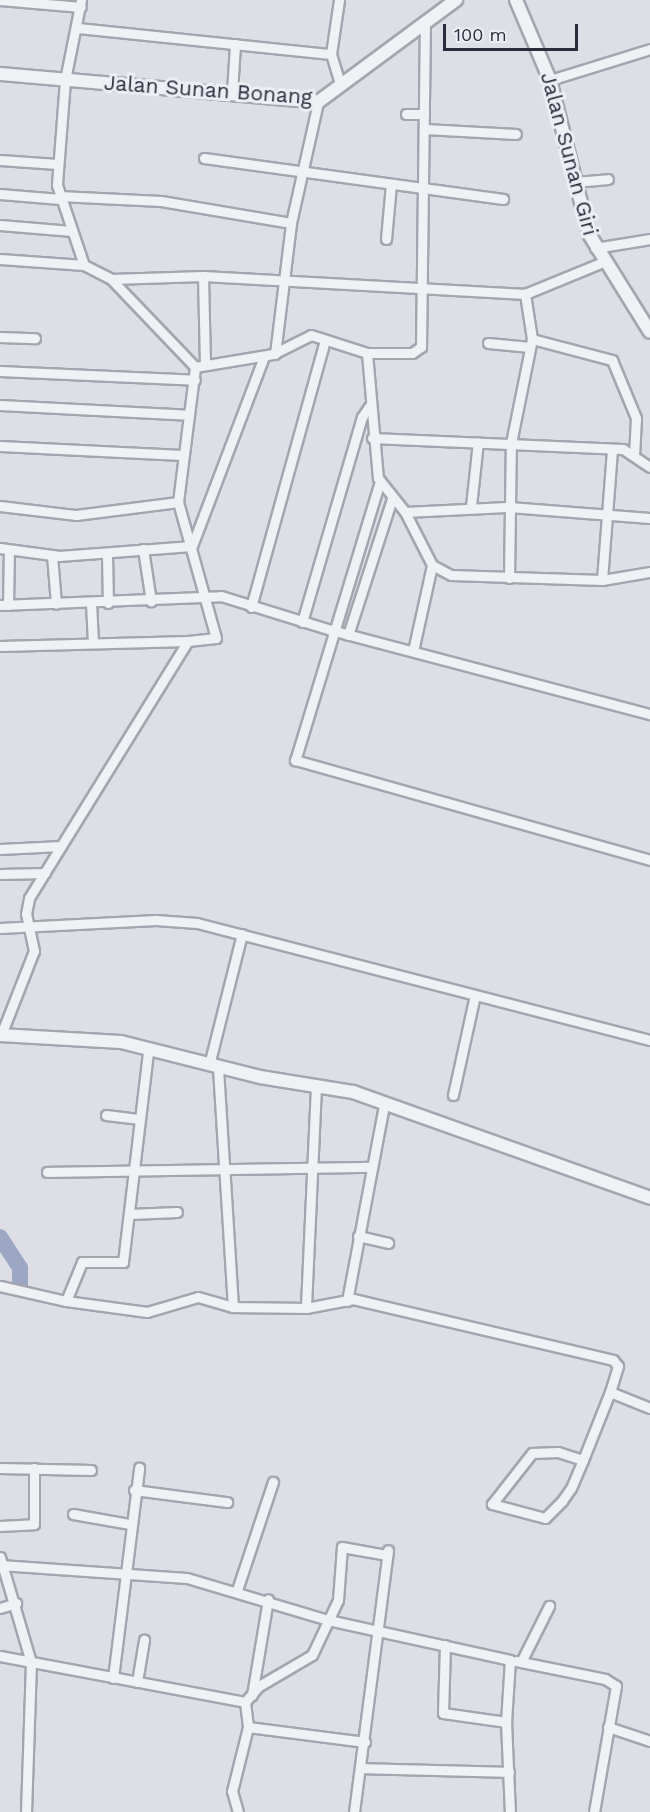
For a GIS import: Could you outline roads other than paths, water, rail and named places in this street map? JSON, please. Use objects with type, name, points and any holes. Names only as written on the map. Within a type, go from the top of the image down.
[{"type":"street","points":[[0,0],[81,3],[78,28],[66,80],[57,165],[59,198],[84,265]]},
{"type":"street","points":[[339,0],[331,54],[340,84]]},
{"type":"street","name":"Jalan Sunan Bonang","points":[[0,74],[232,92],[318,102],[456,0]]},
{"type":"street","name":"Jalan Sunan Giri","points":[[516,0],[550,80],[575,182],[595,248],[603,262],[621,281],[650,332]]},
{"type":"street","points":[[195,366],[275,354],[304,336],[326,340],[367,353],[419,351],[425,21]]},
{"type":"street","points":[[78,28],[331,54]]},
{"type":"street","points":[[232,92],[235,44]]},
{"type":"street","points":[[550,80],[650,49]]},
{"type":"street","points":[[275,354],[282,280],[291,223],[306,169],[318,102]]},
{"type":"street","points":[[406,114],[424,114]]},
{"type":"street","points":[[424,129],[516,134]]},
{"type":"street","points":[[204,158],[306,169],[422,189],[503,199]]},
{"type":"street","points":[[0,160],[57,165]]},
{"type":"street","points":[[575,182],[608,179]]},
{"type":"street","points":[[386,239],[391,184]]},
{"type":"street","points":[[0,194],[161,201],[291,223]]},
{"type":"street","points":[[0,225],[72,231]]},
{"type":"street","points":[[595,248],[650,239]]},
{"type":"street","points":[[0,259],[84,265],[111,279],[195,366],[178,502],[208,600],[216,638],[188,641],[0,646]]},
{"type":"street","points":[[111,279],[203,276],[419,286],[525,294],[603,262]]},
{"type":"street","points":[[203,276],[205,363]]},
{"type":"street","points":[[509,578],[511,443],[531,343],[525,294]]},
{"type":"street","points":[[0,337],[35,338]]},
{"type":"street","points":[[251,607],[326,340]]},
{"type":"street","points":[[488,343],[531,343],[612,360],[636,418],[634,454]]},
{"type":"street","points":[[367,353],[372,438],[380,481],[392,499],[405,512],[432,565],[456,577],[602,580],[650,572]]},
{"type":"street","points":[[192,546],[264,356]]},
{"type":"street","points":[[0,371],[195,380]]},
{"type":"street","points":[[0,405],[188,415]]},
{"type":"street","points":[[302,622],[362,417],[370,405]]},
{"type":"street","points":[[372,438],[612,449],[634,454],[650,467]]},
{"type":"street","points":[[471,506],[478,442]]},
{"type":"street","points":[[0,446],[183,455]]},
{"type":"street","points":[[602,580],[612,449]]},
{"type":"street","points":[[380,481],[331,630],[294,760],[650,860]]},
{"type":"street","points":[[348,635],[392,499]]},
{"type":"street","points":[[0,506],[76,515],[132,512],[178,502]]},
{"type":"street","points":[[405,512],[471,506],[650,518]]},
{"type":"street","points":[[192,546],[52,555],[5,549],[4,605],[208,600],[221,596],[348,635],[650,714]]},
{"type":"street","points":[[143,549],[150,601]]},
{"type":"street","points":[[107,553],[108,603]]},
{"type":"street","points":[[52,555],[56,604]]},
{"type":"street","points":[[413,651],[432,565]]},
{"type":"street","points":[[91,603],[93,643]]},
{"type":"street","points":[[188,641],[29,898],[28,925],[34,951],[0,1035],[113,1041],[148,1052],[213,1066],[353,1092],[384,1105],[650,1198]]},
{"type":"street","points":[[0,849],[61,846]]},
{"type":"street","points":[[0,874],[45,873]]},
{"type":"street","points":[[0,928],[156,920],[242,934],[650,1040]]},
{"type":"street","points":[[233,1307],[224,1168],[213,1066],[242,934]]},
{"type":"street","points":[[453,1095],[475,995]]},
{"type":"street","points":[[66,1301],[82,1262],[123,1262],[148,1052]]},
{"type":"street","points":[[306,1308],[310,1167],[316,1086]]},
{"type":"street","points":[[347,1301],[384,1105]]},
{"type":"street","points":[[106,1115],[140,1119]]},
{"type":"street","points":[[48,1172],[371,1167]]},
{"type":"street","points":[[130,1214],[177,1212]]},
{"type":"street","points":[[358,1236],[388,1243]]},
{"type":"street","points":[[5,1287],[66,1301],[147,1312],[198,1297],[233,1307],[306,1308],[347,1301],[397,1307],[613,1360],[618,1366],[583,1460],[571,1488],[548,1517],[493,1507],[492,1502],[532,1453],[558,1452],[583,1460]]},
{"type":"street","points":[[610,1392],[650,1408]]},
{"type":"street","points":[[0,1468],[91,1470]]},
{"type":"street","points":[[0,1526],[34,1524],[34,1468]]},
{"type":"street","points":[[113,1678],[129,1524],[139,1468]]},
{"type":"street","points":[[237,1590],[273,1482]]},
{"type":"street","points":[[134,1490],[227,1502]]},
{"type":"street","points":[[73,1514],[129,1524]]},
{"type":"street","points":[[0,1656],[113,1678],[248,1698],[307,1661],[340,1592],[342,1547],[388,1552],[380,1633],[354,1812]]},
{"type":"street","points":[[26,1812],[31,1662],[16,1603],[1,1562],[124,1575],[187,1578],[237,1590],[328,1620],[380,1633],[611,1680],[616,1689],[594,1812]]},
{"type":"street","points":[[238,1812],[232,1791],[248,1727],[248,1698],[268,1599]]},
{"type":"street","points":[[0,1608],[16,1603]]},
{"type":"street","points":[[521,1662],[549,1606]]},
{"type":"street","points":[[137,1682],[144,1640]]},
{"type":"street","points":[[445,1645],[442,1713],[506,1722]]},
{"type":"street","points":[[510,1660],[506,1722],[510,1812]]},
{"type":"street","points":[[248,1727],[365,1742]]},
{"type":"street","points":[[608,1727],[650,1741]]},
{"type":"street","points":[[361,1768],[509,1772]]},
{"type":"waterway","points":[[0,1237],[20,1268],[20,1289]]}]
